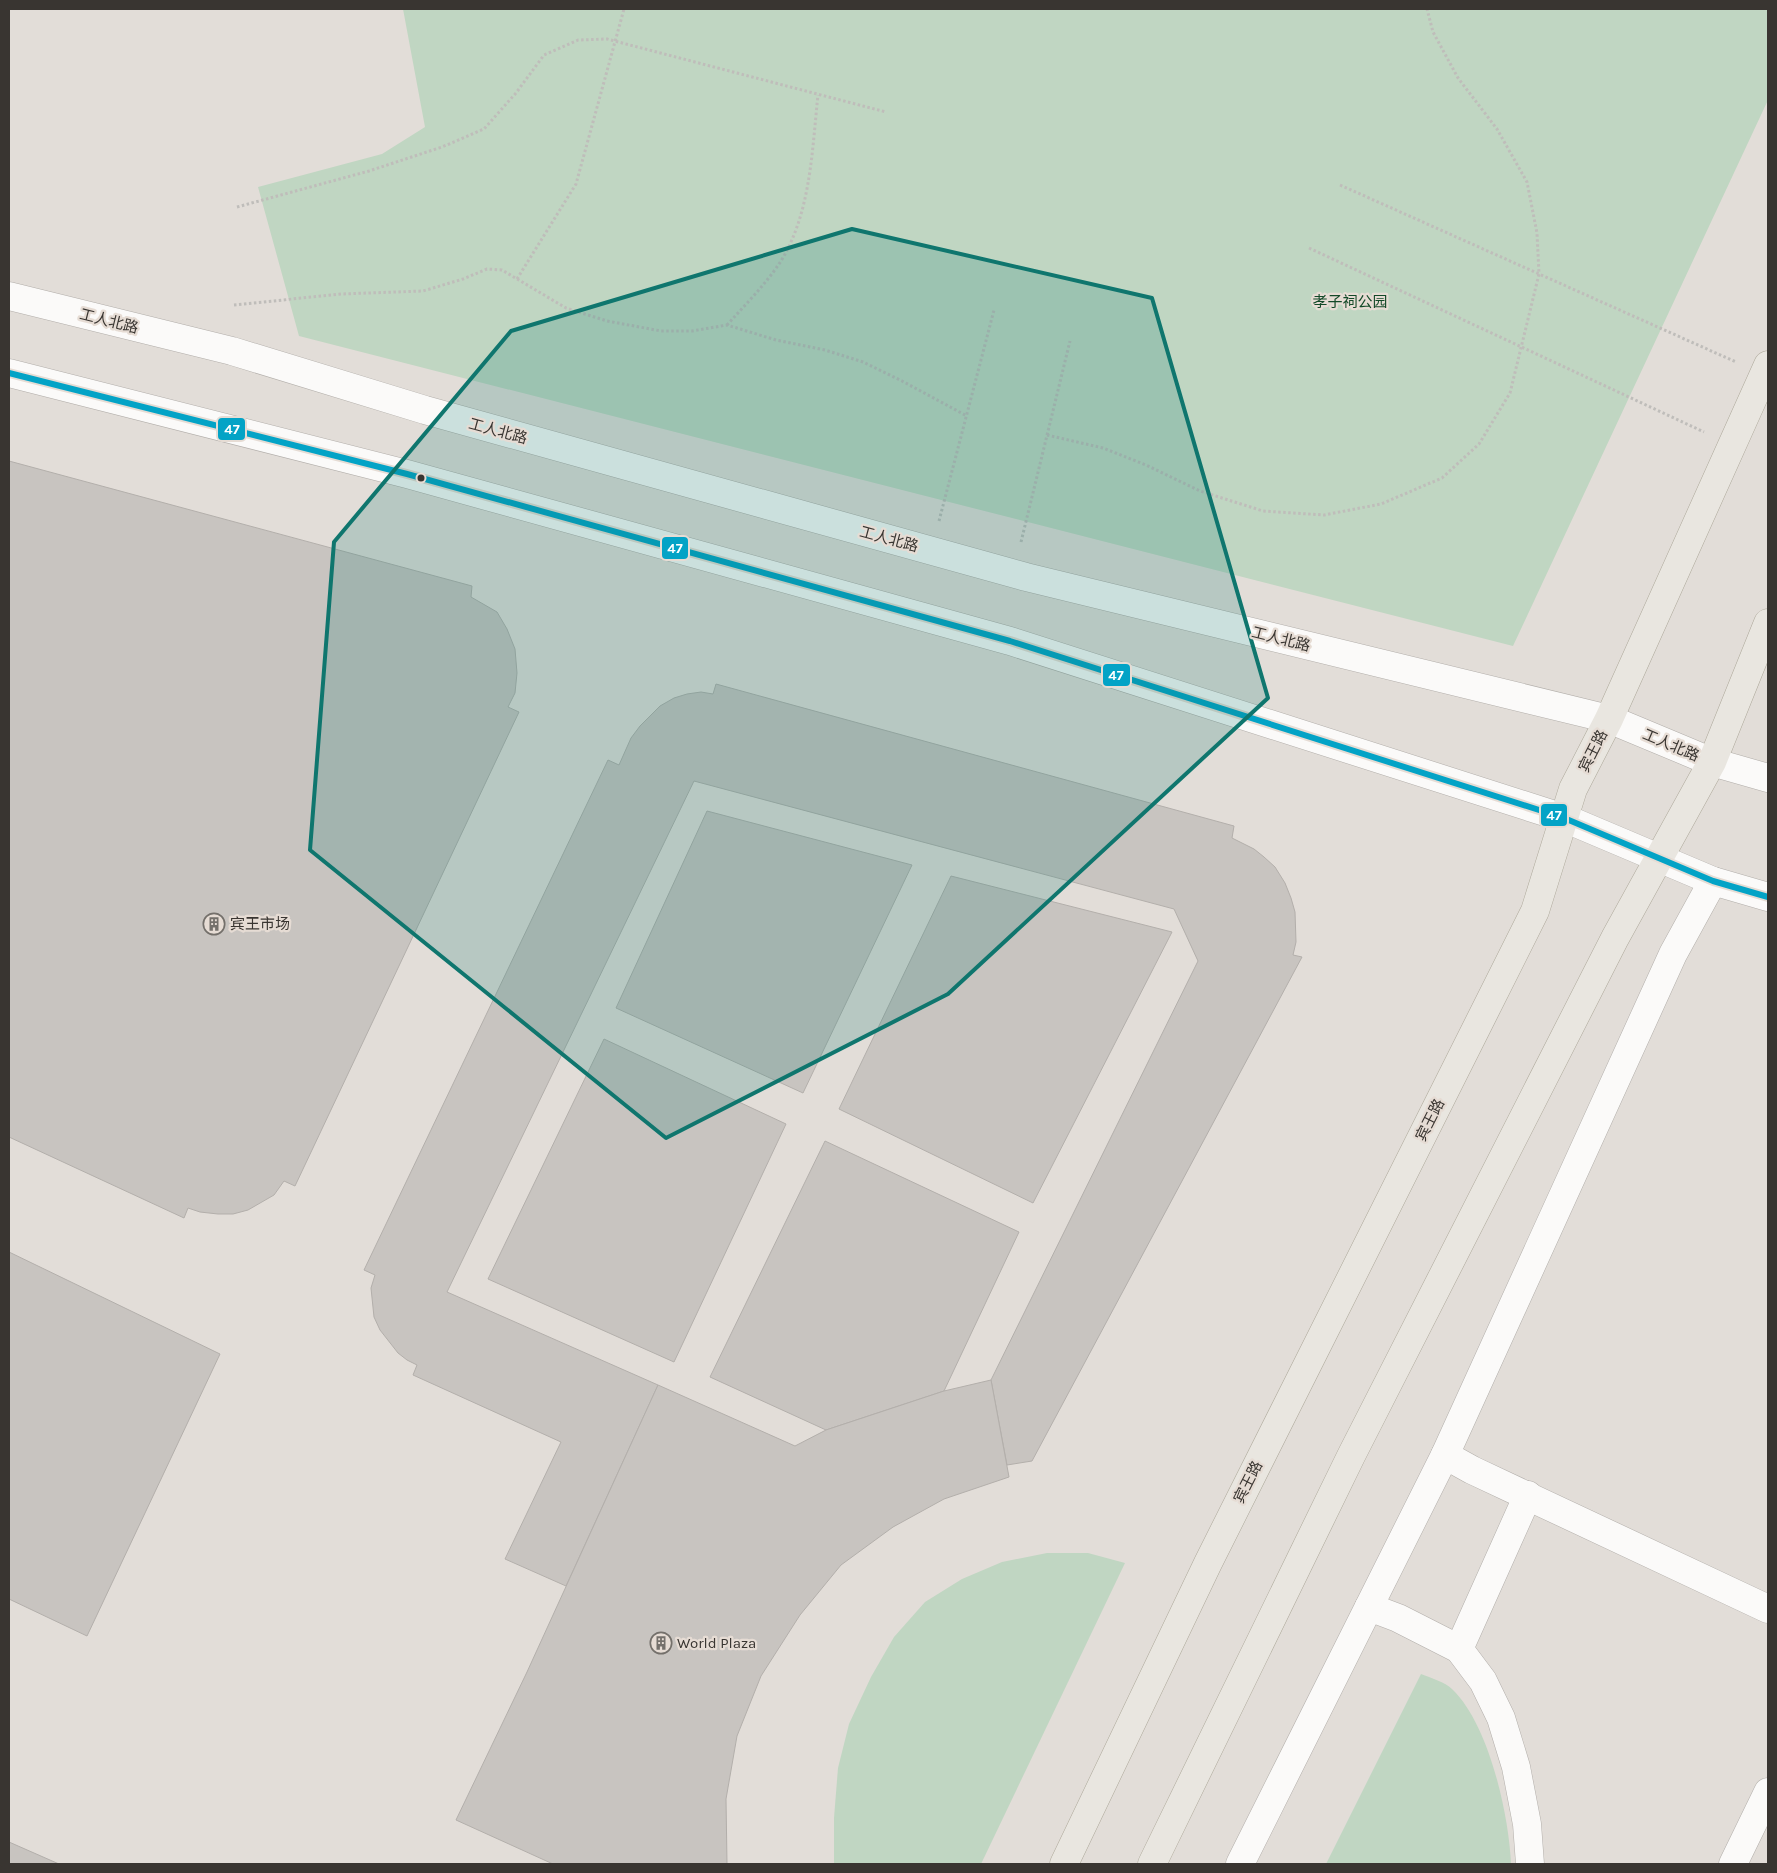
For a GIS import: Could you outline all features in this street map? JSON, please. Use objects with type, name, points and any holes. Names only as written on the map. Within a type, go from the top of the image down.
[{"type":"main road","name":"宾王路","points":[[1064,1864],[1208,1563],[1535,911],[1573,789],[1609,719],[1766,370]]},
{"type":"main road","points":[[1152,1864],[1351,1456],[1615,938],[1712,762],[1768,623]]},
{"type":"street","name":"工人北路","points":[[9,296],[232,351],[435,413],[1013,574],[1609,719],[1712,762],[1768,778]]},
{"type":"street","points":[[9,373],[407,474],[1010,641],[1564,818],[1713,881],[1768,896]]},
{"type":"street","points":[[1240,1864],[1445,1455],[1673,954],[1713,881]]},
{"type":"street","points":[[1445,1455],[1472,1470],[1768,1609]]},
{"type":"street","points":[[1459,1649],[1528,1495]]},
{"type":"street","points":[[1369,1607],[1398,1618],[1459,1649],[1483,1681],[1501,1718],[1516,1767],[1527,1824],[1530,1864]]},
{"type":"street","points":[[1733,1864],[1768,1792]]},
{"type":"path","points":[[517,279],[576,184],[624,9]]},
{"type":"path","points":[[1048,435],[1102,448],[1146,465],[1200,491],[1263,511],[1324,515],[1381,504],[1442,478],[1478,444],[1510,393],[1539,274],[1537,233],[1527,182],[1497,129],[1458,78],[1433,32],[1427,9]]},
{"type":"path","points":[[237,207],[369,171],[442,147],[484,129],[516,93],[544,55],[578,40],[607,39],[886,112]]},
{"type":"path","points":[[727,326],[780,262],[793,238],[808,187],[818,94]]},
{"type":"path","points":[[1340,185],[1539,274],[1766,370]]},
{"type":"path","points":[[1309,248],[1732,445]]},
{"type":"path","points":[[234,305],[341,294],[423,291],[463,279],[486,269],[502,270],[566,308],[607,321],[661,331],[692,331],[727,326],[776,340],[825,350],[864,362],[902,380],[967,416]]},
{"type":"path","points":[[931,551],[994,310]]},
{"type":"path","points":[[1013,574],[1070,341]]},
{"type":"highlighted area","points":[[852,229],[1152,298],[1268,698],[948,994],[666,1138],[310,850],[334,542],[511,331]]},
{"type":"green space","name":"孝子祠公园","points":[[403,9],[1768,9],[1768,100],[1513,646],[299,336],[258,187],[382,154],[425,127]]},
{"type":"green space","points":[[1047,1553],[1088,1553],[1125,1563],[981,1864],[834,1864],[834,1818],[838,1768],[849,1724],[871,1677],[894,1637],[925,1602],[962,1579],[1002,1562]]},
{"type":"green space","points":[[1421,1674],[1442,1682],[1452,1689],[1477,1724],[1495,1771],[1506,1821],[1511,1864],[1326,1864]]},
{"type":"building","name":"宾王市场","points":[[9,461],[472,586],[471,597],[497,612],[507,629],[515,649],[517,673],[515,693],[508,707],[519,712],[295,1186],[284,1181],[274,1195],[248,1210],[233,1214],[218,1214],[200,1212],[188,1208],[184,1218],[9,1137]]},
{"type":"building","points":[[716,684],[1234,826],[1232,838],[1254,849],[1264,857],[1275,867],[1285,883],[1295,912],[1296,942],[1293,955],[1302,957],[1032,1461],[1007,1465],[991,1380],[1198,961],[1174,909],[694,781],[447,1292],[658,1385],[566,1586],[505,1559],[561,1442],[413,1375],[417,1365],[398,1353],[380,1330],[374,1317],[371,1288],[375,1275],[364,1270],[608,760],[619,765],[631,738],[660,706],[674,698],[687,694],[701,692],[713,694]]},
{"type":"building","points":[[707,811],[912,865],[803,1093],[616,1008]]},
{"type":"building","points":[[951,876],[1172,932],[1033,1203],[839,1109]]},
{"type":"building","points":[[604,1039],[786,1124],[674,1362],[488,1279]]},
{"type":"building","points":[[825,1141],[1019,1232],[944,1391],[826,1430],[710,1377]]},
{"type":"building","points":[[9,1252],[220,1354],[87,1636],[9,1599]]},
{"type":"building","name":"World Plaza","points":[[991,1380],[1009,1477],[944,1499],[893,1527],[841,1565],[800,1615],[761,1676],[737,1736],[726,1799],[727,1864],[553,1864],[456,1820],[527,1672],[658,1385],[795,1446],[826,1430],[944,1391]]},
{"type":"building","points":[[9,1842],[59,1864],[9,1864]]},
{"type":"transit line","name":"47","points":[[9,373],[407,474],[1010,641],[1564,818],[1713,881],[1768,897]]},
{"type":"place","name":"宾王市场","points":[[214,924]]},
{"type":"place","name":"World Plaza","points":[[661,1643]]}]
